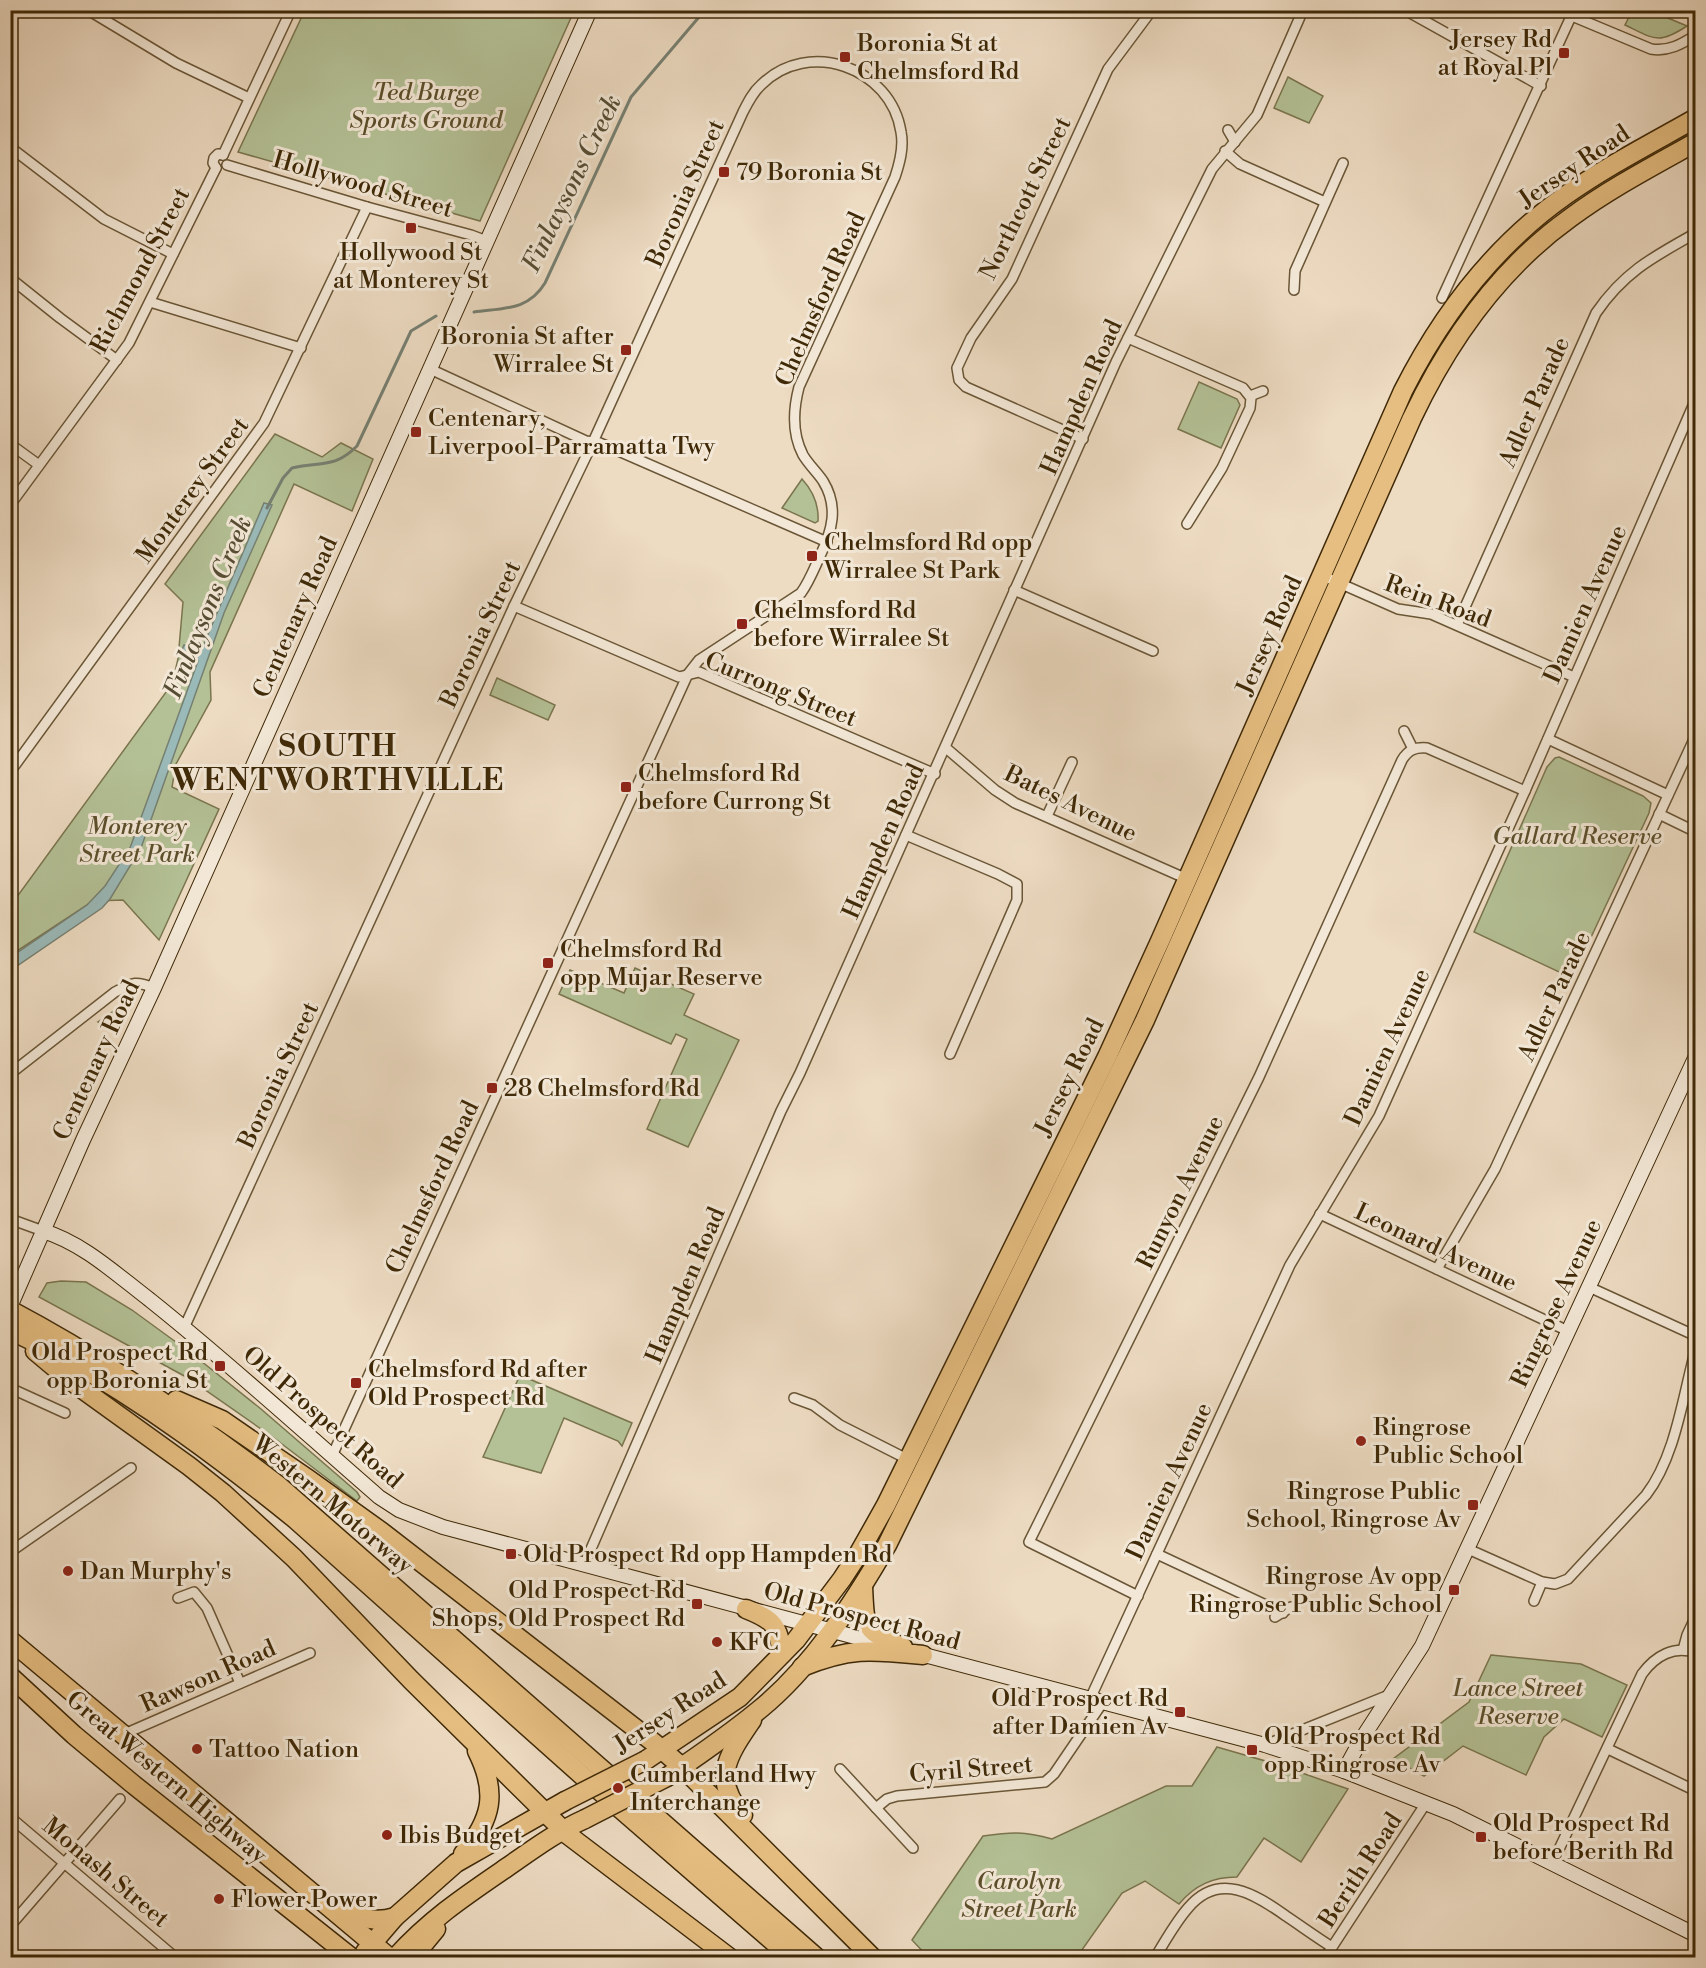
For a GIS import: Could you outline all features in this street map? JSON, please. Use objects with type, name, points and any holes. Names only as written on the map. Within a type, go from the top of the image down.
[{"type":"highway","name":"Jersey Road","points":[[360,1958],[395,1917],[456,1863],[565,1801],[663,1750],[740,1697],[808,1625],[860,1553],[909,1460],[1107,1057],[1418,361],[1469,286],[1525,228],[1565,196],[1695,118]]},
{"type":"highway","name":"Jersey Road","points":[[393,1958],[430,1922],[457,1901],[562,1830],[667,1777],[760,1709],[801,1668],[863,1586],[888,1545],[926,1469],[1136,1040],[1427,386],[1452,343],[1486,297],[1520,260],[1568,219],[1614,188],[1695,142]]},
{"type":"highway","name":"Western Motorway","points":[[10,1308],[19,1331],[146,1408],[203,1447],[287,1513],[586,1779],[792,1958]]},
{"type":"highway","name":"Western Motorway","points":[[19,1331],[136,1383],[219,1440],[313,1514],[818,1958]]},
{"type":"highway","points":[[19,1331],[71,1381],[189,1466],[266,1530],[562,1830],[730,1958]]},
{"type":"highway","points":[[136,1383],[222,1420],[243,1433],[382,1532],[663,1750],[873,1958]]},
{"type":"highway","points":[[863,1586],[863,1612],[868,1626],[879,1637],[923,1655]]},
{"type":"highway","points":[[746,1609],[763,1616],[775,1626],[779,1634],[782,1654]]},
{"type":"highway","name":"Great Western Highway","points":[[10,1640],[321,1901],[393,1958]]},
{"type":"highway","points":[[801,1668],[833,1655],[851,1651],[873,1650],[923,1655]]},
{"type":"highway","name":"Great Western Highway","points":[[10,1676],[74,1735],[333,1950],[352,1958]]},
{"type":"highway","points":[[760,1709],[733,1748],[728,1760],[725,1780],[732,1802],[747,1820],[885,1958]]},
{"type":"highway","points":[[447,1714],[475,1748],[487,1770],[490,1794],[486,1817],[479,1835],[456,1863]]},
{"type":"highway","points":[[321,1901],[372,1921],[395,1917]]},
{"type":"highway","points":[[418,1958],[422,1946],[457,1901]]},
{"type":"main road","name":"Centenary Road","points":[[10,1308],[83,1140],[154,988],[590,10]]},
{"type":"main road","name":"Ringrose Avenue","points":[[1344,1770],[1389,1695],[1422,1646],[1695,1056]]},
{"type":"main road","name":"Old Prospect Road","points":[[43,1231],[64,1237],[117,1274],[184,1328],[388,1504],[419,1519],[746,1609],[1265,1745],[1344,1770],[1426,1803],[1695,1935]]},
{"type":"street","points":[[88,10],[176,63],[249,98]]},
{"type":"street","points":[[223,154],[291,10]]},
{"type":"street","name":"Northcott Street","points":[[1083,440],[966,387],[959,380],[957,368],[973,334],[1012,279],[1108,69],[1152,10]]},
{"type":"street","name":"Hampden Road","points":[[584,1565],[781,1111],[935,774],[1014,590],[1128,338],[1210,172],[1257,115],[1303,10]]},
{"type":"street","points":[[1406,10],[1541,86]]},
{"type":"street","points":[[1573,13],[1659,51],[1677,46],[1695,35]]},
{"type":"street","name":"Jersey Road","points":[[1442,298],[1573,13]]},
{"type":"street","name":"Boronia Street","points":[[184,1328],[514,606],[593,442],[738,122],[755,92],[773,75],[797,64],[815,61],[830,62],[855,70]]},
{"type":"street","name":"Chelmsford Road","points":[[332,1456],[688,674],[699,660],[801,593],[827,542],[832,526],[833,506],[824,482],[806,459],[799,445],[794,418],[796,400],[799,387],[895,177],[902,146],[899,121],[891,105],[876,84],[855,70]]},
{"type":"street","points":[[1228,130],[1235,142]]},
{"type":"street","points":[[10,147],[104,219],[173,254]]},
{"type":"street","points":[[1226,151],[1240,164],[1325,201]]},
{"type":"street","points":[[218,154],[223,154],[228,159],[227,165],[222,169],[216,168],[213,165],[214,158],[218,154]]},
{"type":"street","points":[[1293,290],[1293,275],[1343,163]]},
{"type":"street","name":"Hollywood Street","points":[[227,165],[471,235],[487,242]]},
{"type":"street","name":"Richmond Street","points":[[10,505],[129,343],[216,168]]},
{"type":"street","name":"Monterey Street","points":[[10,772],[260,430],[367,207]]},
{"type":"street","name":"Adler Parade","points":[[1457,626],[1596,313],[1614,289],[1630,273],[1695,233]]},
{"type":"street","points":[[10,278],[117,360]]},
{"type":"street","points":[[150,302],[301,348]]},
{"type":"street","points":[[1128,338],[1243,388],[1250,396],[1250,408],[1222,468],[1187,524]]},
{"type":"street","points":[[430,369],[586,441],[604,445],[827,542]]},
{"type":"street","points":[[1250,396],[1263,391]]},
{"type":"street","name":"Damien Avenue","points":[[1097,1700],[1138,1596],[1287,1271],[1376,1121],[1548,739],[1695,399]]},
{"type":"street","points":[[10,444],[39,465]]},
{"type":"street","name":"Rein Road","points":[[1321,575],[1398,609],[1424,612],[1574,677]]},
{"type":"street","points":[[1014,590],[1154,651]]},
{"type":"street","name":"Currong Street","points":[[514,606],[679,677],[699,672],[935,774]]},
{"type":"street","points":[[1404,731],[1413,749],[1423,747],[1432,749],[1525,791]]},
{"type":"street","name":"Adler Parade","points":[[1437,1269],[1495,1169],[1695,735]]},
{"type":"street","points":[[1548,739],[1668,795]]},
{"type":"street","name":"Bates Avenue","points":[[946,748],[995,790],[1015,803],[1188,879]]},
{"type":"street","name":"Runyon Avenue","points":[[1138,1596],[1029,1542],[1259,1077],[1402,760],[1413,749]]},
{"type":"street","points":[[1047,816],[1072,762]]},
{"type":"street","points":[[1659,814],[1695,832]]},
{"type":"street","points":[[906,835],[998,874],[1017,885],[1017,900],[950,1054]]},
{"type":"street","points":[[10,1074],[115,992],[132,983],[141,983],[154,988]]},
{"type":"street","name":"Leonard Avenue","points":[[1320,1214],[1568,1330]]},
{"type":"street","points":[[10,1219],[43,1231]]},
{"type":"street","points":[[1588,1287],[1695,1336]]},
{"type":"street","points":[[1468,1549],[1542,1582],[1556,1584],[1569,1579],[1658,1480],[1668,1458],[1691,1385],[1695,1348]]},
{"type":"street","points":[[10,1388],[65,1413]]},
{"type":"street","points":[[794,1398],[813,1405],[840,1425],[926,1469]]},
{"type":"street","points":[[10,1552],[131,1468]]},
{"type":"street","points":[[1157,1554],[1283,1612]]},
{"type":"street","points":[[1534,1601],[1542,1582]]},
{"type":"street","points":[[178,1598],[194,1592],[207,1608],[240,1683]]},
{"type":"street","points":[[1683,1650],[1695,1616]]},
{"type":"street","points":[[1552,1864],[1640,1678],[1649,1665],[1662,1655],[1683,1650],[1695,1653]]},
{"type":"street","name":"Rawson Road","points":[[122,1735],[310,1653]]},
{"type":"street","points":[[1265,1745],[1389,1695]]},
{"type":"street","name":"Cyril Street","points":[[876,1808],[887,1799],[897,1796],[1045,1782],[1054,1774],[1097,1700]]},
{"type":"street","points":[[1608,1749],[1695,1791]]},
{"type":"street","points":[[840,1768],[913,1848]]},
{"type":"street","points":[[10,1926],[120,1799]]},
{"type":"street","name":"Berith Road","points":[[1325,1958],[1426,1803]]},
{"type":"street","name":"Monash Street","points":[[10,1817],[176,1958]]},
{"type":"street","points":[[1155,1958],[1188,1907],[1208,1892],[1226,1888],[1243,1890],[1263,1899],[1332,1947]]},
{"type":"green space","name":"Ted Burge Sports Ground","points":[[305,10],[574,11],[480,221],[238,152]]},
{"type":"green space","points":[[1632,11],[1651,11],[1687,26],[1669,36],[1656,38],[1625,25]]},
{"type":"green space","points":[[1288,77],[1323,96],[1309,123],[1274,108]]},
{"type":"green space","points":[[1199,382],[1237,399],[1240,405],[1221,448],[1178,429]]},
{"type":"green space","name":"Monterey Street Park","points":[[275,434],[322,457],[341,443],[373,459],[352,511],[294,484],[210,672],[211,700],[176,764],[172,787],[219,809],[159,940],[123,900],[93,901],[11,955],[11,905],[172,684],[178,659],[183,602],[165,584]]},
{"type":"green space","points":[[802,479],[816,503],[818,521],[815,523],[782,508]]},
{"type":"green space","points":[[497,678],[555,705],[548,720],[490,695]]},
{"type":"green space","name":"Gallard Reserve","points":[[1559,757],[1643,796],[1651,803],[1649,813],[1572,978],[1474,932],[1547,767]]},
{"type":"green space","points":[[635,968],[694,994],[684,1015],[739,1040],[688,1147],[647,1129],[687,1039],[676,1034],[671,1044],[559,994],[570,970],[624,993]]},
{"type":"green space","points":[[132,998],[118,1032],[98,1022]]},
{"type":"green space","points":[[86,1282],[132,1310],[191,1353],[261,1409],[360,1497],[357,1501],[274,1438],[188,1378],[39,1297],[47,1283]]},
{"type":"green space","points":[[520,1375],[632,1423],[622,1446],[618,1441],[564,1418],[541,1473],[483,1457]]},
{"type":"green space","name":"Lance Street Reserve","points":[[1491,1655],[1581,1664],[1627,1685],[1602,1737],[1564,1719],[1544,1737],[1526,1775],[1463,1746],[1424,1776],[1393,1759],[1469,1702]]},
{"type":"green space","name":"Carolyn Street Park","points":[[1217,1747],[1276,1764],[1348,1789],[1301,1862],[1264,1838],[1237,1877],[1205,1883],[1179,1904],[1145,1881],[1122,1893],[1077,1957],[928,1957],[912,1940],[983,1836],[1018,1833],[1052,1839],[1166,1786],[1192,1786]]},
{"type":"water","points":[[264,503],[272,505],[224,613],[141,848],[110,899],[102,908],[11,970],[11,957],[87,905],[105,886],[130,848],[198,661],[196,655],[182,650],[184,645],[197,649],[203,646]]},
{"type":"waterway","name":"Finlaysons Creek","points":[[474,312],[523,303],[531,299],[545,283],[631,97],[705,10]]},
{"type":"waterway","name":"Finlaysons Creek","points":[[267,508],[283,478],[292,468],[334,461],[357,446],[411,331],[436,316]]},
{"type":"place","name":"Jersey Rd at Royal Pl","points":[[1564,53]]},
{"type":"place","name":"Boronia St at Chelmsford Rd","points":[[845,57]]},
{"type":"place","name":"79 Boronia St","points":[[724,172]]},
{"type":"place","name":"Hollywood St at Monterey St","points":[[411,228]]},
{"type":"place","name":"Boronia St after Wirralee St","points":[[626,350]]},
{"type":"place","name":"Centenary, Liverpool-Parramatta Twy","points":[[416,432]]},
{"type":"place","name":"Chelmsford Rd opp Wirralee St Park","points":[[812,556]]},
{"type":"place","name":"Chelmsford Rd before Wirralee St","points":[[742,624]]},
{"type":"place","name":"Chelmsford Rd before Currong St","points":[[626,787]]},
{"type":"place","name":"Chelmsford Rd opp Mujar Reserve","points":[[548,963]]},
{"type":"place","name":"28 Chelmsford Rd","points":[[492,1088]]},
{"type":"place","name":"Old Prospect Rd opp Boronia St","points":[[220,1366]]},
{"type":"place","name":"Chelmsford Rd after Old Prospect Rd","points":[[356,1383]]},
{"type":"place","name":"Ringrose Public School","points":[[1361,1441]]},
{"type":"place","name":"Ringrose Public School, Ringrose Av","points":[[1473,1505]]},
{"type":"place","name":"Old Prospect Rd opp Hampden Rd","points":[[511,1554]]},
{"type":"place","name":"Dan Murphy's","points":[[68,1571]]},
{"type":"place","name":"Ringrose Av opp Ringrose Public School","points":[[1454,1590]]},
{"type":"place","name":"Old Prospect Rd Shops, Old Prospect Rd","points":[[697,1604]]},
{"type":"place","name":"KFC","points":[[717,1642]]},
{"type":"place","name":"Old Prospect Rd after Damien Av","points":[[1180,1712]]},
{"type":"place","name":"Tattoo Nation","points":[[197,1749]]},
{"type":"place","name":"Old Prospect Rd opp Ringrose Av","points":[[1252,1750]]},
{"type":"place","name":"Cumberland Hwy Interchange","points":[[618,1788]]},
{"type":"place","name":"Ibis Budget","points":[[387,1835]]},
{"type":"place","name":"Old Prospect Rd before Berith Rd","points":[[1481,1837]]},
{"type":"place","name":"Flower Power","points":[[219,1899]]},
{"type":"district","name":"SOUTH WENTWORTHVILLE","points":[[338,763]]}]
